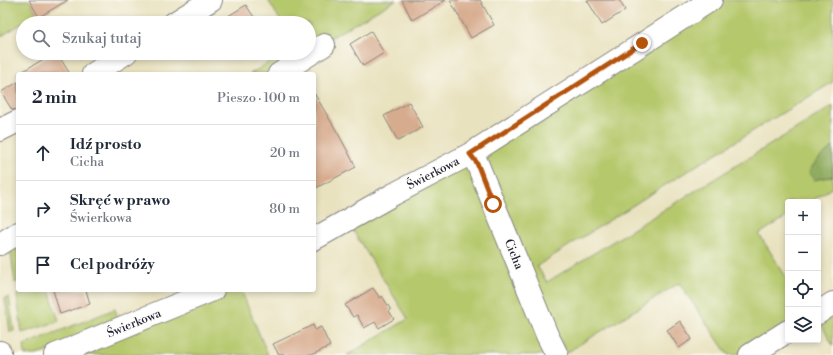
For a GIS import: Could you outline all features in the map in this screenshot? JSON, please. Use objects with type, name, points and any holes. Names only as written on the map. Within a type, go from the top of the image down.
[{"type":"street","points":[[185,16],[211,0]]},
{"type":"street","name":"Świerkowa","points":[[316,238],[394,194],[470,154],[711,0]]},
{"type":"street","points":[[316,50],[324,45]]},
{"type":"street","points":[[96,72],[115,60]]},
{"type":"street","points":[[282,72],[301,60]]},
{"type":"street","points":[[0,130],[16,122]]},
{"type":"street","name":"Cicha","points":[[470,154],[477,163],[547,335],[557,355]]},
{"type":"street","points":[[0,244],[16,234]]},
{"type":"street","name":"Świerkowa","points":[[55,355],[208,292]]},
{"type":"street","points":[[821,311],[833,303]]},
{"type":"street","points":[[750,355],[785,333]]},
{"type":"green space","points":[[5,0],[29,0],[37,14],[34,16],[16,16],[16,27],[0,37],[0,3]]},
{"type":"green space","points":[[268,0],[396,0],[316,46],[316,16],[278,16]]},
{"type":"green space","points":[[725,0],[833,0],[833,82],[681,175],[537,266],[547,282],[833,106],[833,187],[815,199],[785,199],[785,218],[759,234],[785,275],[785,324],[735,355],[728,355],[679,283],[566,353],[502,208],[484,150]]},
{"type":"green space","points":[[273,60],[293,60],[273,72],[253,72]]},
{"type":"green space","points":[[833,147],[833,176],[814,180],[809,172],[814,164]]},
{"type":"green space","points":[[454,166],[473,166],[549,355],[347,355],[408,319],[352,229]]},
{"type":"green space","points":[[16,246],[15,283],[10,247]]},
{"type":"green space","points":[[27,292],[50,292],[59,321],[22,333],[17,295]]},
{"type":"green space","points":[[226,292],[242,292],[268,355],[74,355]]},
{"type":"green space","points":[[9,297],[14,331],[10,332],[5,298]]},
{"type":"green space","points":[[115,309],[120,324],[37,355],[25,355],[24,345]]},
{"type":"green space","points":[[833,310],[833,346],[821,324],[821,319]]},
{"type":"building","points":[[29,0],[68,0],[41,16],[38,16]]},
{"type":"building","points":[[402,0],[446,0],[412,20]]},
{"type":"building","points":[[450,0],[480,0],[494,25],[471,38]]},
{"type":"building","points":[[587,0],[619,0],[625,10],[602,25]]},
{"type":"building","points":[[246,5],[253,16],[228,16]]},
{"type":"building","points":[[371,31],[384,53],[363,66],[350,44]]},
{"type":"building","points":[[42,60],[61,60],[69,72],[21,72]]},
{"type":"building","points":[[16,83],[16,109],[12,110],[1,92]]},
{"type":"building","points":[[316,96],[339,135],[356,167],[316,188]]},
{"type":"building","points":[[409,102],[423,127],[398,141],[384,116]]},
{"type":"building","points":[[373,288],[380,298],[382,296],[391,310],[389,311],[394,319],[379,328],[375,322],[364,328],[357,315],[353,317],[345,305]]},
{"type":"building","points":[[54,292],[87,292],[90,304],[60,314]]},
{"type":"building","points":[[680,321],[692,339],[679,348],[667,330]]},
{"type":"building","points":[[313,325],[315,330],[321,327],[330,346],[312,355],[279,355],[273,344]]},
{"type":"route","points":[[493,204],[477,163],[470,154],[642,43]]}]
